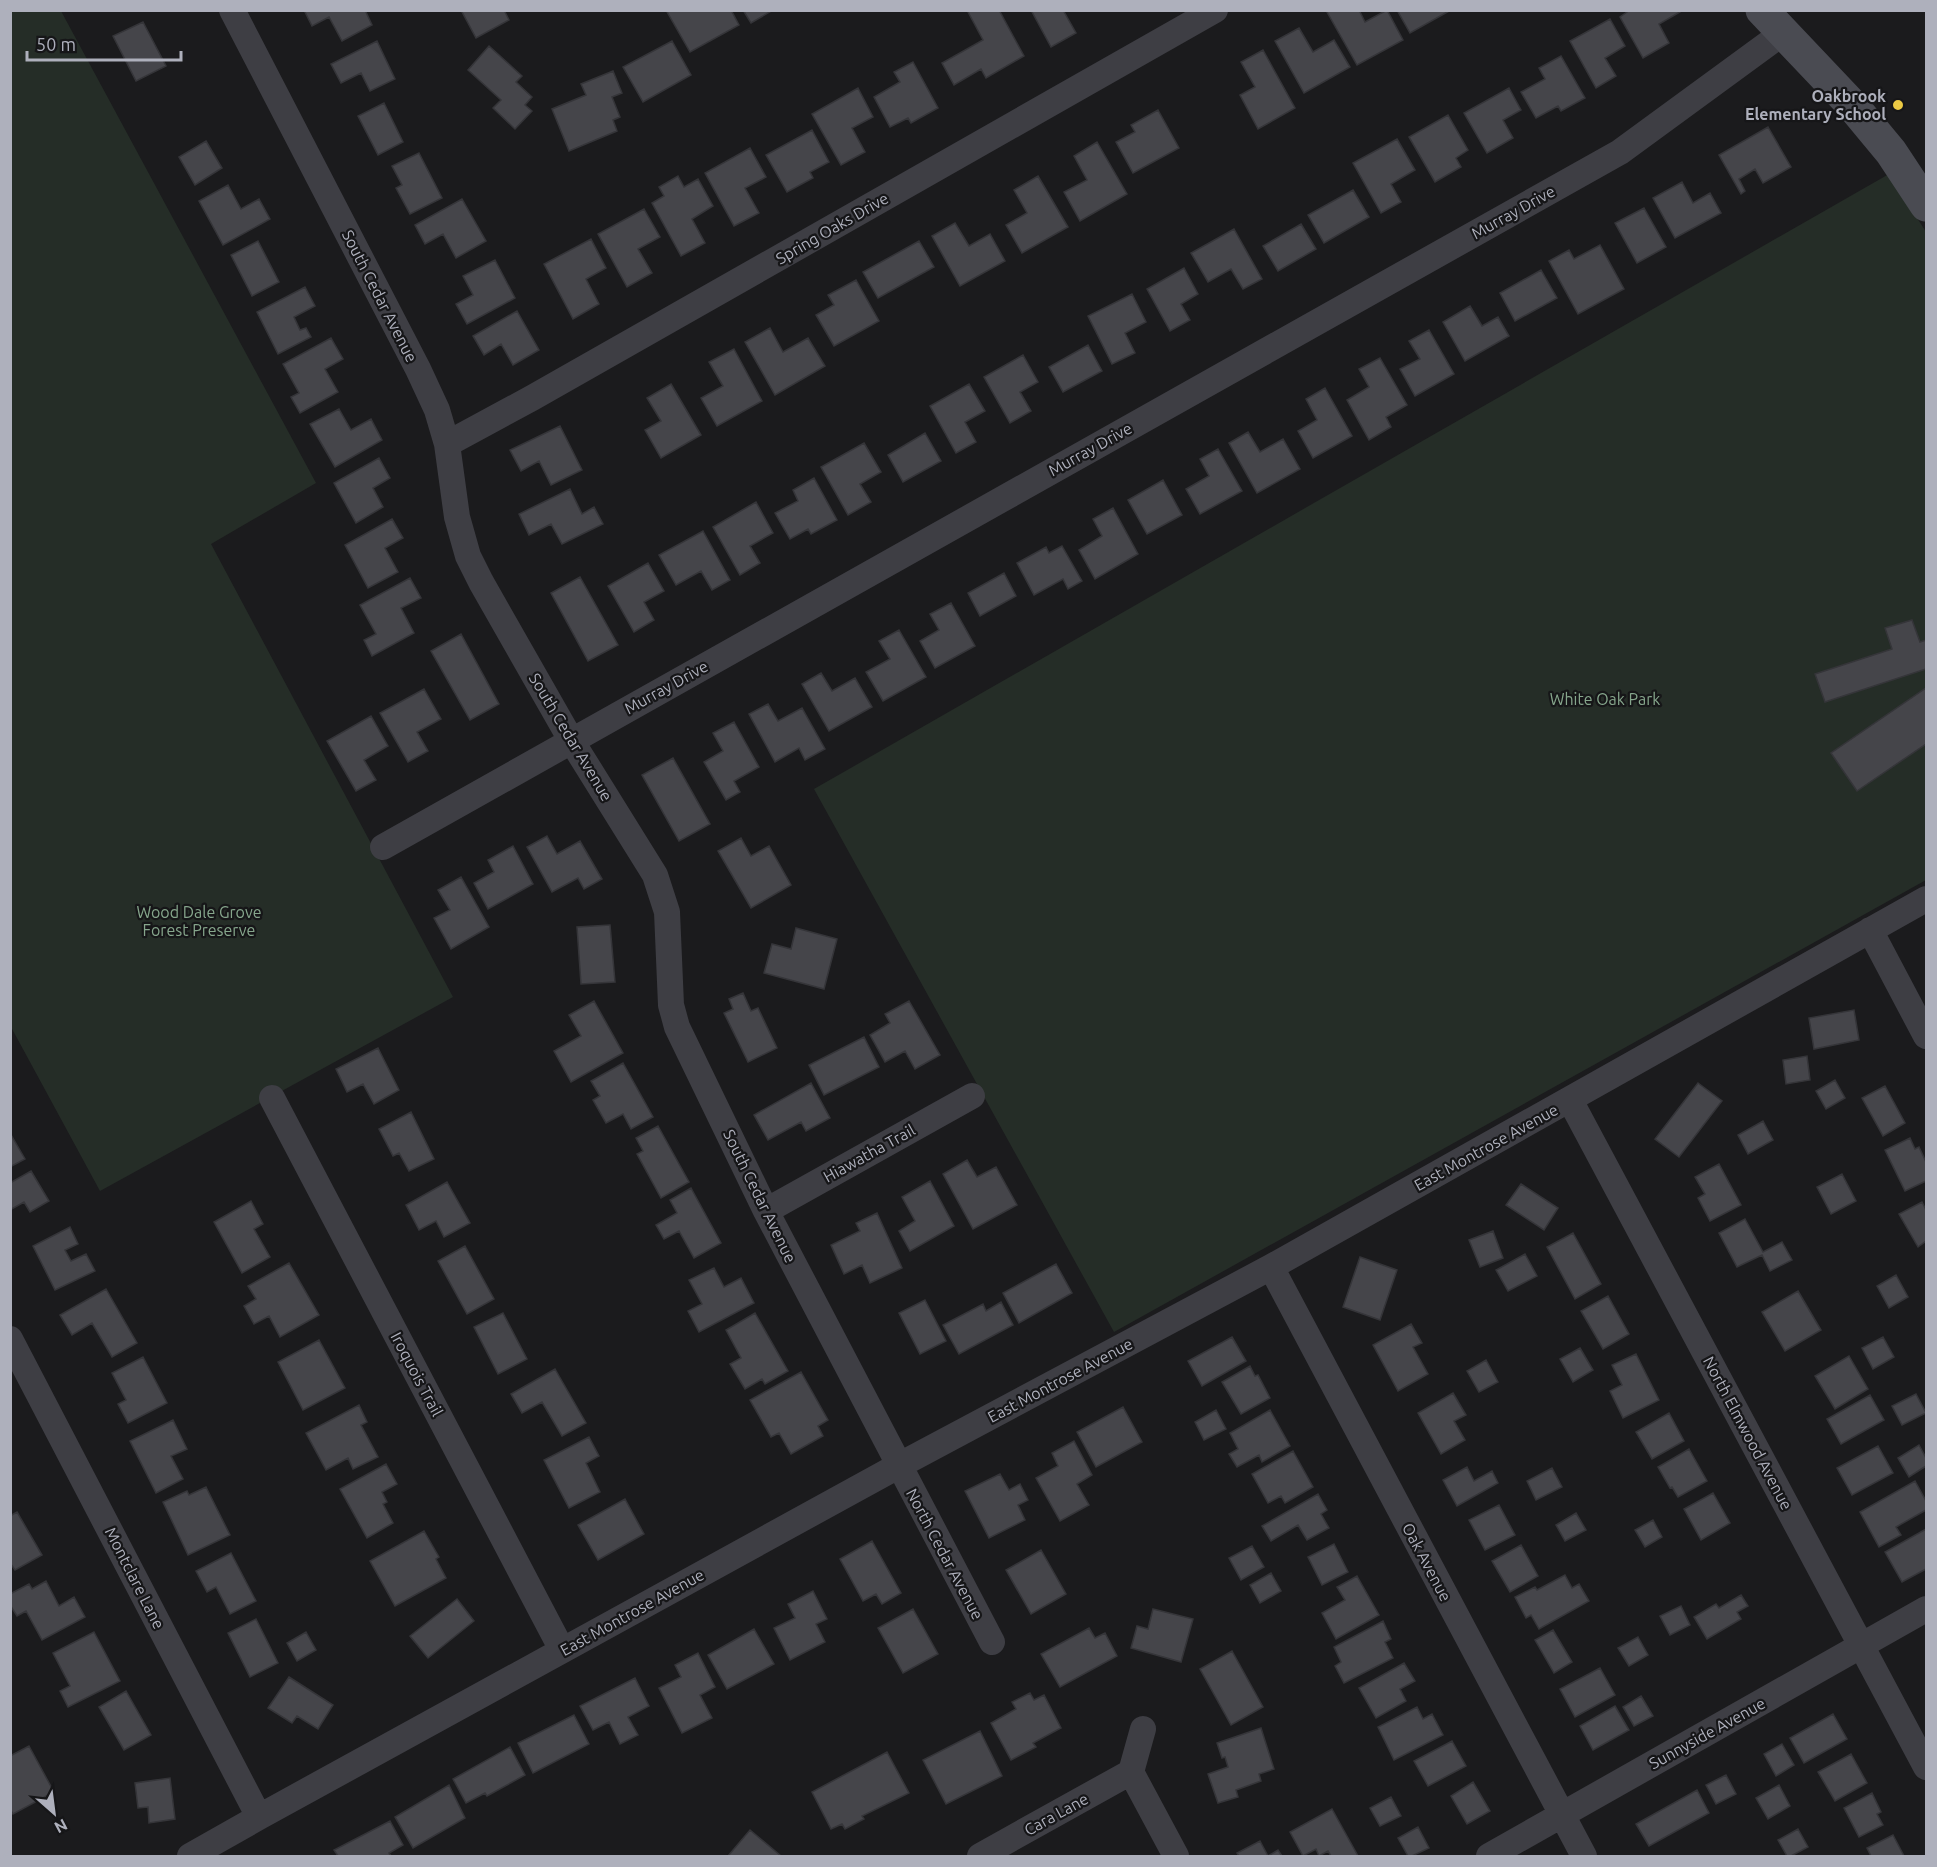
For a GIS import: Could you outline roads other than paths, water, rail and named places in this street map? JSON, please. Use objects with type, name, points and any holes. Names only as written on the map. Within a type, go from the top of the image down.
[{"type":"main road","points":[[1773,21],[1852,105],[1891,153],[1926,206]]},
{"type":"street","name":"South Cedar Avenue","points":[[232,10],[437,410],[447,444],[457,517],[468,556],[571,740],[655,875],[666,912],[671,1005],[677,1027],[766,1211],[898,1466]]},
{"type":"street","name":"Spring Oaks Drive","points":[[447,444],[553,387],[1215,10]]},
{"type":"street","name":"Murray Drive","points":[[383,847],[1620,152],[1773,21]]},
{"type":"street","name":"East Montrose Avenue","points":[[190,1857],[898,1466],[1271,1267],[1926,899]]},
{"type":"street","points":[[1870,930],[1926,1036]]},
{"type":"street","name":"Hiawatha Trail","points":[[766,1211],[972,1095]]},
{"type":"street","name":"Iroquois Trail","points":[[272,1098],[562,1650]]},
{"type":"street","name":"North Elmwood Avenue","points":[[1570,1100],[1926,1767]]},
{"type":"street","name":"Oak Avenue","points":[[1271,1267],[1584,1857]]},
{"type":"street","name":"Montclare Lane","points":[[10,1340],[259,1817]]},
{"type":"street","name":"North Cedar Avenue","points":[[898,1466],[992,1642]]},
{"type":"street","name":"Sunnyside Avenue","points":[[1489,1857],[1926,1609]]},
{"type":"street","points":[[1143,1729],[1131,1772],[1176,1857]]},
{"type":"street","name":"Cara Lane","points":[[980,1857],[1131,1772]]},
{"type":"place","name":"Oakbrook Elementary School","points":[[1898,105]]},
{"type":"park label","name":"White Oak Park","points":[[1605,699]]},
{"type":"park label","name":"Wood Dale Grove Forest Preserve","points":[[199,921]]}]
